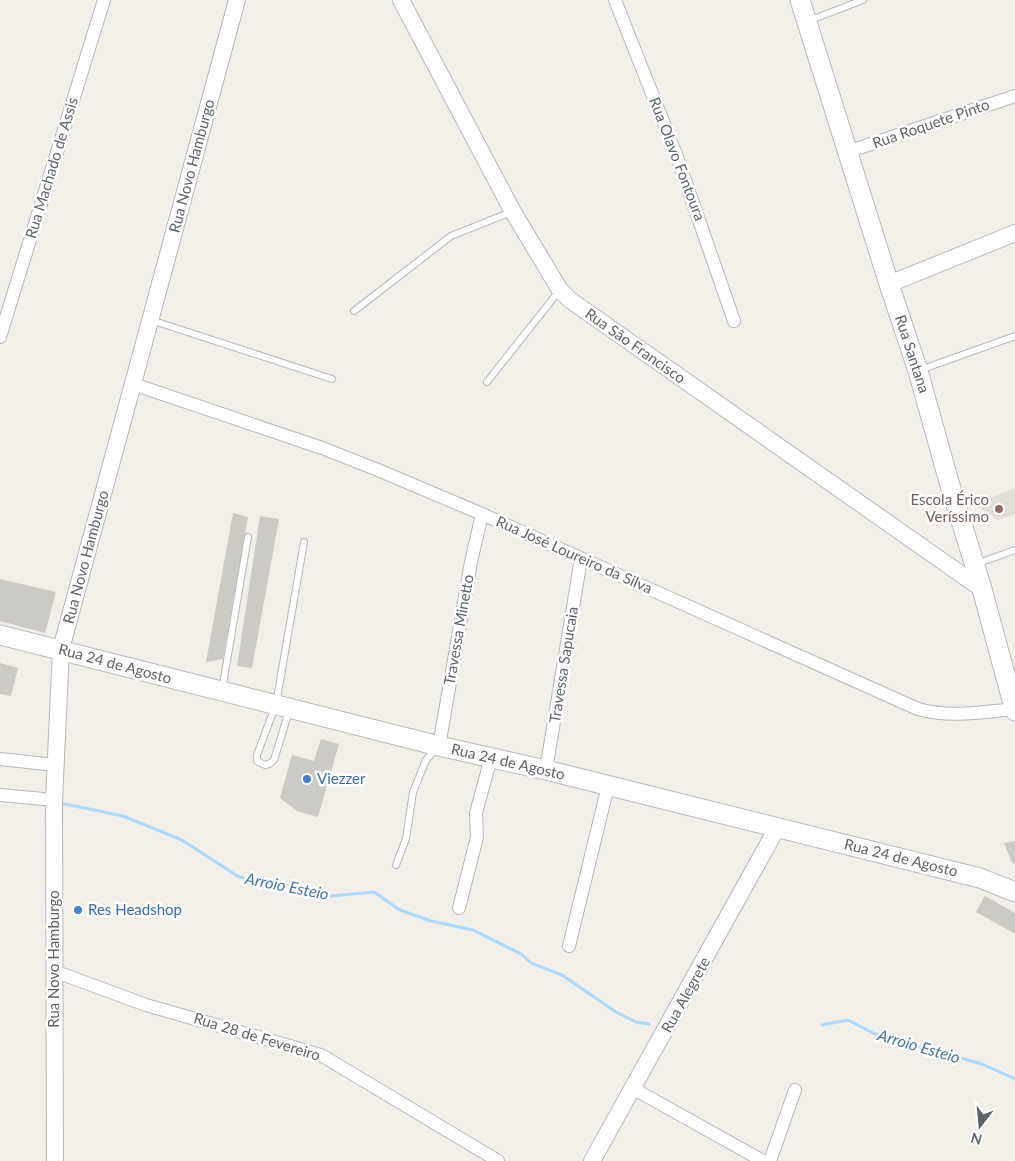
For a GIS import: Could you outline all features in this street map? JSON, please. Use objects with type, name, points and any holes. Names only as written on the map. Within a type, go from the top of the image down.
[{"type":"main road","name":"Rua Santana","points":[[800,0],[918,371],[982,589],[1014,710]]},
{"type":"main road","name":"Rua 24 de Agosto","points":[[0,635],[439,746],[546,770],[980,878],[1015,892]]},
{"type":"street","name":"Rua Machado de Assis","points":[[0,337],[104,0]]},
{"type":"street","name":"Rua Novo Hamburgo","points":[[55,1161],[54,800],[60,649],[237,0]]},
{"type":"street","name":"Rua São Francisco","points":[[401,0],[513,212],[560,290],[581,308],[982,589]]},
{"type":"street","name":"Rua Olavo Fontoura","points":[[615,0],[677,157],[734,321]]},
{"type":"street","name":"Rua Roquete Pinto","points":[[847,152],[1015,96]]},
{"type":"street","points":[[889,284],[1015,233]]},
{"type":"street","name":"Rua José Loureiro da Silva","points":[[133,384],[322,448],[482,514],[918,710],[933,714],[1014,710]]},
{"type":"street","name":"Travessa Minetto","points":[[439,746],[471,562],[482,514]]},
{"type":"street","name":"Travessa Sapucaia","points":[[546,770],[581,559]]},
{"type":"street","points":[[459,908],[477,837],[476,813],[491,758]]},
{"type":"street","points":[[0,759],[55,765]]},
{"type":"street","points":[[569,946],[608,786]]},
{"type":"street","points":[[0,795],[54,800]]},
{"type":"street","name":"Rua Alegrete","points":[[592,1161],[634,1089],[777,828]]},
{"type":"street","name":"Rua 28 de Fevereiro","points":[[54,972],[146,1005],[321,1055],[498,1161]]},
{"type":"street","points":[[634,1089],[763,1161]]},
{"type":"street","points":[[770,1161],[795,1090]]},
{"type":"lane","points":[[807,22],[864,0]]},
{"type":"lane","points":[[354,311],[451,236],[513,212]]},
{"type":"lane","points":[[487,382],[560,290]]},
{"type":"lane","points":[[151,320],[332,379]]},
{"type":"lane","points":[[918,371],[1015,336]]},
{"type":"lane","points":[[222,691],[248,538]]},
{"type":"lane","points":[[282,706],[256,755],[257,761],[261,764],[270,764],[274,760],[282,706],[304,542]]},
{"type":"lane","points":[[975,565],[1015,550]]},
{"type":"lane","points":[[396,865],[406,839],[413,792],[426,760],[439,746]]},
{"type":"shaded area","name":"Escola Érico Veríssimo","points":[[1015,488],[1015,514],[998,520],[975,504]]},
{"type":"building","points":[[233,513],[248,517],[223,659],[206,662]]},
{"type":"building","points":[[260,516],[279,519],[252,668],[237,666]]},
{"type":"building","points":[[0,579],[56,592],[45,633],[0,621]]},
{"type":"building","points":[[0,663],[18,668],[11,696],[0,694]]},
{"type":"building","name":"Viezzer","points":[[321,739],[339,744],[318,817],[297,811],[280,798],[292,755],[314,761]]},
{"type":"building","points":[[1015,841],[1015,864],[1012,863],[1004,843]]},
{"type":"building","points":[[985,896],[1015,913],[1015,934],[976,912]]},
{"type":"waterway","name":"Arroio Esteio","points":[[60,803],[123,816],[182,840],[239,877],[292,886],[330,896],[374,892],[400,910],[431,921],[473,930],[521,954],[531,963],[562,975],[616,1012],[636,1022],[649,1024]]},
{"type":"waterway","name":"Arroio Esteio","points":[[822,1025],[848,1020],[875,1034],[982,1064],[1015,1079]]},
{"type":"place","name":"Escola Érico Veríssimo","points":[[999,509]]},
{"type":"place","name":"Viezzer","points":[[307,779]]},
{"type":"place","name":"Res Headshop","points":[[78,910]]}]
